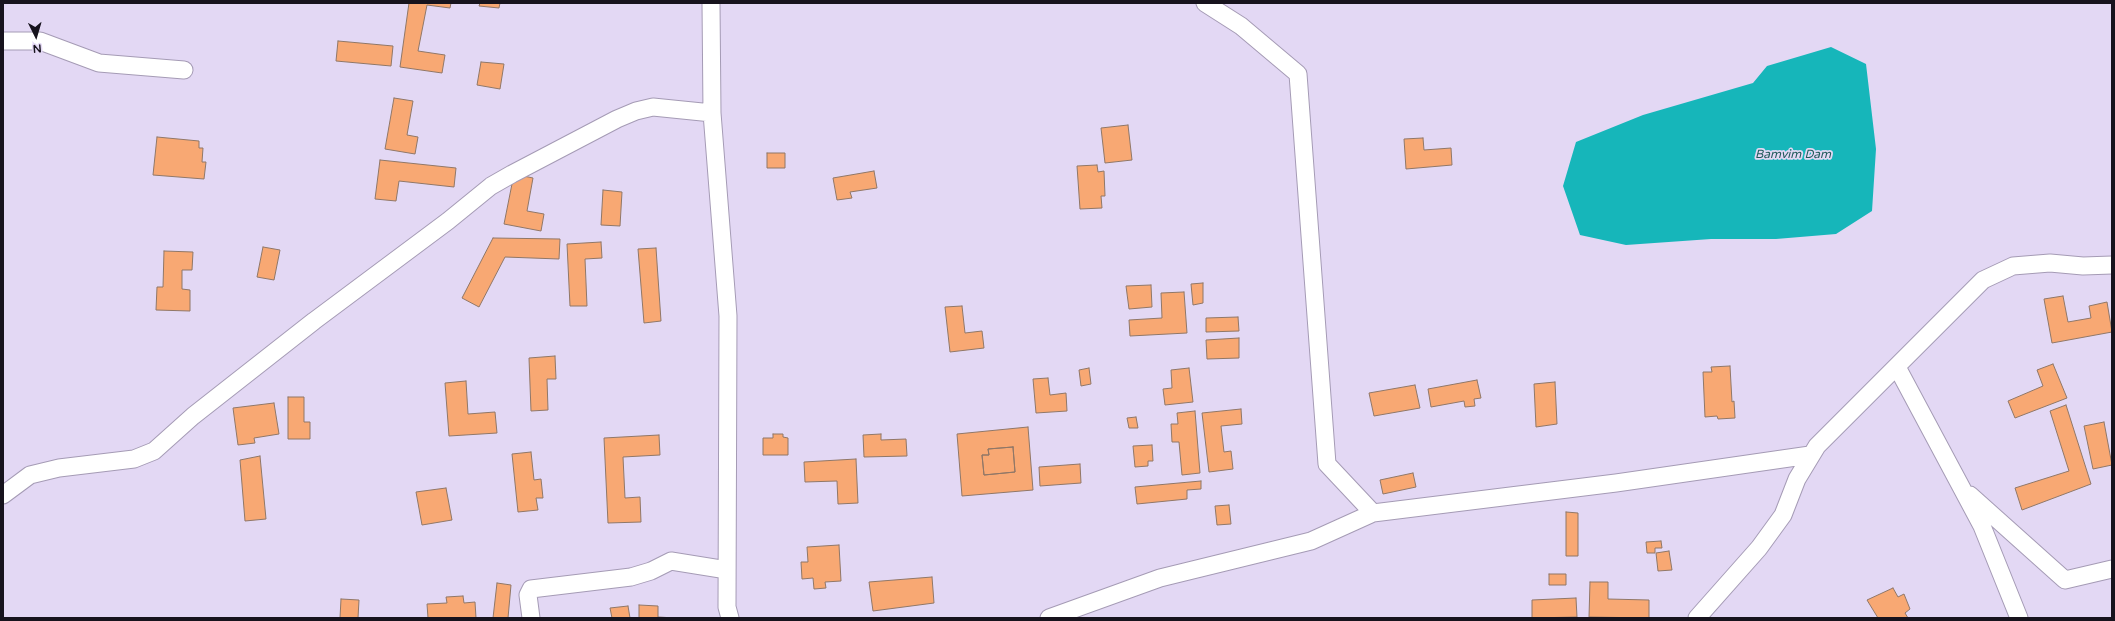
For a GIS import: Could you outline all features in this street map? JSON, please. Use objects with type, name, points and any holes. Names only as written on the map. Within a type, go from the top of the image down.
[{"type":"street","points":[[711,3],[712,113],[728,316],[727,607],[730,618]]},
{"type":"street","points":[[1205,3],[1241,26],[1298,74],[1327,464],[1373,513]]},
{"type":"street","points":[[3,41],[40,41],[99,63],[184,70]]},
{"type":"street","points":[[3,495],[30,474],[59,468],[134,459],[154,451],[193,416],[314,321],[492,186],[512,174],[616,119],[636,111],[653,107],[712,113]]},
{"type":"street","points":[[1698,618],[1759,548],[1783,515],[1797,479],[1810,455],[1983,280],[2013,266],[2050,263],[2083,266],[2112,264]]},
{"type":"street","points":[[1897,367],[1982,526],[2018,618]]},
{"type":"street","points":[[1049,618],[1160,578],[1312,541],[1373,513],[1616,483],[1810,455]]},
{"type":"street","points":[[1961,486],[2064,580],[2112,569]]},
{"type":"street","points":[[531,618],[528,595],[532,589],[536,588],[631,577],[651,571],[671,561],[727,570]]},
{"type":"water","name":"Bamvim Dam","points":[[1831,47],[1866,64],[1876,149],[1872,211],[1836,234],[1776,239],[1711,239],[1626,245],[1580,235],[1563,186],[1576,142],[1643,115],[1753,83],[1767,66]]},
{"type":"building","points":[[409,3],[451,3],[450,8],[427,5],[418,51],[445,55],[442,73],[400,67]]},
{"type":"building","points":[[480,3],[500,3],[499,8],[479,6]]},
{"type":"building","points":[[338,41],[393,46],[391,66],[336,61]]},
{"type":"building","points":[[481,62],[504,64],[500,89],[477,85]]},
{"type":"building","points":[[394,98],[413,101],[407,135],[418,137],[415,154],[385,149]]},
{"type":"building","points":[[1128,125],[1132,160],[1105,163],[1101,128]]},
{"type":"building","points":[[157,137],[199,141],[199,148],[203,148],[202,162],[206,162],[204,179],[153,175]]},
{"type":"building","points":[[1423,138],[1424,150],[1451,148],[1452,165],[1406,169],[1404,139]]},
{"type":"building","points":[[767,153],[785,153],[785,168],[767,168]]},
{"type":"building","points":[[380,160],[456,168],[454,187],[399,181],[396,201],[375,199]]},
{"type":"building","points":[[1097,165],[1098,172],[1104,171],[1105,196],[1101,196],[1102,208],[1080,209],[1077,166]]},
{"type":"building","points":[[874,171],[877,188],[850,192],[852,198],[837,200],[833,178]]},
{"type":"building","points":[[514,174],[533,178],[527,211],[544,214],[541,231],[504,224]]},
{"type":"building","points":[[603,190],[622,192],[620,226],[601,225]]},
{"type":"building","points":[[493,238],[560,239],[559,259],[505,257],[479,307],[462,298]]},
{"type":"building","points":[[601,242],[602,258],[585,259],[587,306],[570,306],[567,244]]},
{"type":"building","points":[[263,247],[280,250],[274,280],[257,277]]},
{"type":"building","points":[[656,248],[661,321],[644,323],[638,249]]},
{"type":"building","points":[[164,251],[193,252],[192,270],[182,270],[182,289],[190,290],[190,311],[156,310],[157,287],[163,287]]},
{"type":"building","points":[[1203,283],[1203,303],[1193,305],[1191,284]]},
{"type":"building","points":[[1151,285],[1152,307],[1129,309],[1126,286]]},
{"type":"building","points":[[1184,292],[1187,333],[1130,336],[1129,320],[1162,318],[1161,293]]},
{"type":"building","points":[[2063,296],[2068,322],[2091,318],[2089,306],[2107,302],[2112,332],[2052,343],[2044,299]]},
{"type":"building","points":[[962,306],[965,333],[982,331],[984,348],[950,352],[945,307]]},
{"type":"building","points":[[1238,317],[1239,331],[1206,332],[1206,318]]},
{"type":"building","points":[[1239,338],[1239,358],[1207,359],[1206,340]]},
{"type":"building","points":[[555,356],[556,379],[547,379],[548,410],[531,411],[529,358]]},
{"type":"building","points":[[2053,364],[2067,398],[2015,418],[2008,401],[2043,386],[2037,370]]},
{"type":"building","points":[[1730,366],[1732,402],[1734,401],[1735,418],[1718,419],[1717,416],[1705,417],[1703,372],[1712,372],[1711,367]]},
{"type":"building","points":[[1089,368],[1091,384],[1081,386],[1079,370]]},
{"type":"building","points":[[1189,368],[1193,402],[1165,405],[1163,389],[1172,388],[1171,370]]},
{"type":"building","points":[[1048,378],[1050,395],[1066,393],[1067,411],[1036,413],[1033,379]]},
{"type":"building","points":[[1477,380],[1481,398],[1474,399],[1475,406],[1465,407],[1464,401],[1431,407],[1428,389]]},
{"type":"building","points":[[466,381],[468,414],[495,412],[497,433],[449,436],[445,383]]},
{"type":"building","points":[[1555,382],[1557,424],[1536,427],[1534,384]]},
{"type":"building","points":[[1415,385],[1420,408],[1374,416],[1369,393]]},
{"type":"building","points":[[288,397],[304,397],[304,422],[310,422],[310,439],[288,439]]},
{"type":"building","points":[[274,403],[279,434],[254,438],[255,443],[238,445],[233,408]]},
{"type":"building","points":[[2066,405],[2091,484],[2022,510],[2015,488],[2069,471],[2050,411]]},
{"type":"building","points":[[1241,409],[1242,424],[1221,426],[1224,452],[1231,451],[1233,469],[1209,472],[1202,413]]},
{"type":"building","points":[[1195,411],[1200,473],[1182,475],[1179,442],[1172,442],[1171,424],[1178,424],[1177,413]]},
{"type":"building","points":[[1136,417],[1138,428],[1129,428],[1127,418]]},
{"type":"building","points":[[2104,422],[2112,465],[2093,469],[2084,426]]},
{"type":"building","points":[[1028,427],[1033,490],[962,496],[957,434]],"holes":[[[1013,447],[1015,472],[984,475],[982,455],[989,455],[988,449]]]},
{"type":"building","points":[[773,434],[783,434],[783,437],[788,438],[788,455],[763,455],[763,438],[773,438]]},
{"type":"building","points":[[881,434],[881,440],[906,439],[907,456],[864,457],[863,435]]},
{"type":"building","points":[[659,435],[660,455],[623,457],[625,498],[640,497],[641,522],[608,523],[604,438]]},
{"type":"building","points":[[1152,445],[1153,461],[1148,461],[1148,466],[1135,467],[1133,446]]},
{"type":"building","points":[[1013,447],[1015,472],[984,475],[982,455],[989,455],[988,449]]},
{"type":"building","points":[[531,452],[534,480],[541,479],[543,498],[536,498],[538,510],[518,512],[512,454]]},
{"type":"building","points":[[260,456],[266,519],[245,521],[240,460]]},
{"type":"building","points":[[856,459],[858,503],[838,504],[837,481],[805,482],[804,462]]},
{"type":"building","points":[[1080,464],[1081,483],[1040,486],[1039,467]]},
{"type":"building","points":[[1413,473],[1416,487],[1383,494],[1380,480]]},
{"type":"building","points":[[1201,481],[1201,489],[1187,490],[1187,499],[1137,504],[1135,487]]},
{"type":"building","points":[[446,488],[452,520],[422,525],[416,492]]},
{"type":"building","points":[[1229,505],[1231,524],[1217,525],[1215,506]]},
{"type":"building","points":[[1566,512],[1578,513],[1578,556],[1566,556]]},
{"type":"building","points":[[1661,541],[1662,548],[1655,548],[1655,553],[1647,553],[1646,542]]},
{"type":"building","points":[[839,545],[841,581],[825,582],[826,588],[814,589],[813,578],[802,579],[801,562],[808,562],[807,547]]},
{"type":"building","points":[[1669,551],[1672,570],[1658,571],[1656,553]]},
{"type":"building","points":[[1549,574],[1566,574],[1566,585],[1549,585]]},
{"type":"building","points":[[932,577],[934,603],[873,611],[869,582]]},
{"type":"building","points":[[1590,582],[1608,582],[1608,599],[1649,600],[1649,618],[1589,617]]},
{"type":"building","points":[[497,583],[511,585],[508,618],[493,618]]},
{"type":"building","points":[[1893,588],[1898,597],[1904,594],[1910,609],[1905,613],[1908,618],[1878,618],[1867,600]]},
{"type":"building","points":[[463,596],[464,603],[475,602],[476,618],[428,618],[427,604],[447,603],[446,597]]},
{"type":"building","points":[[1576,598],[1577,617],[1532,618],[1532,600]]},
{"type":"building","points":[[341,599],[359,600],[358,618],[340,618]]},
{"type":"building","points":[[639,605],[658,606],[658,617],[675,618],[639,618]]},
{"type":"building","points":[[628,606],[630,618],[612,618],[610,608]]}]
